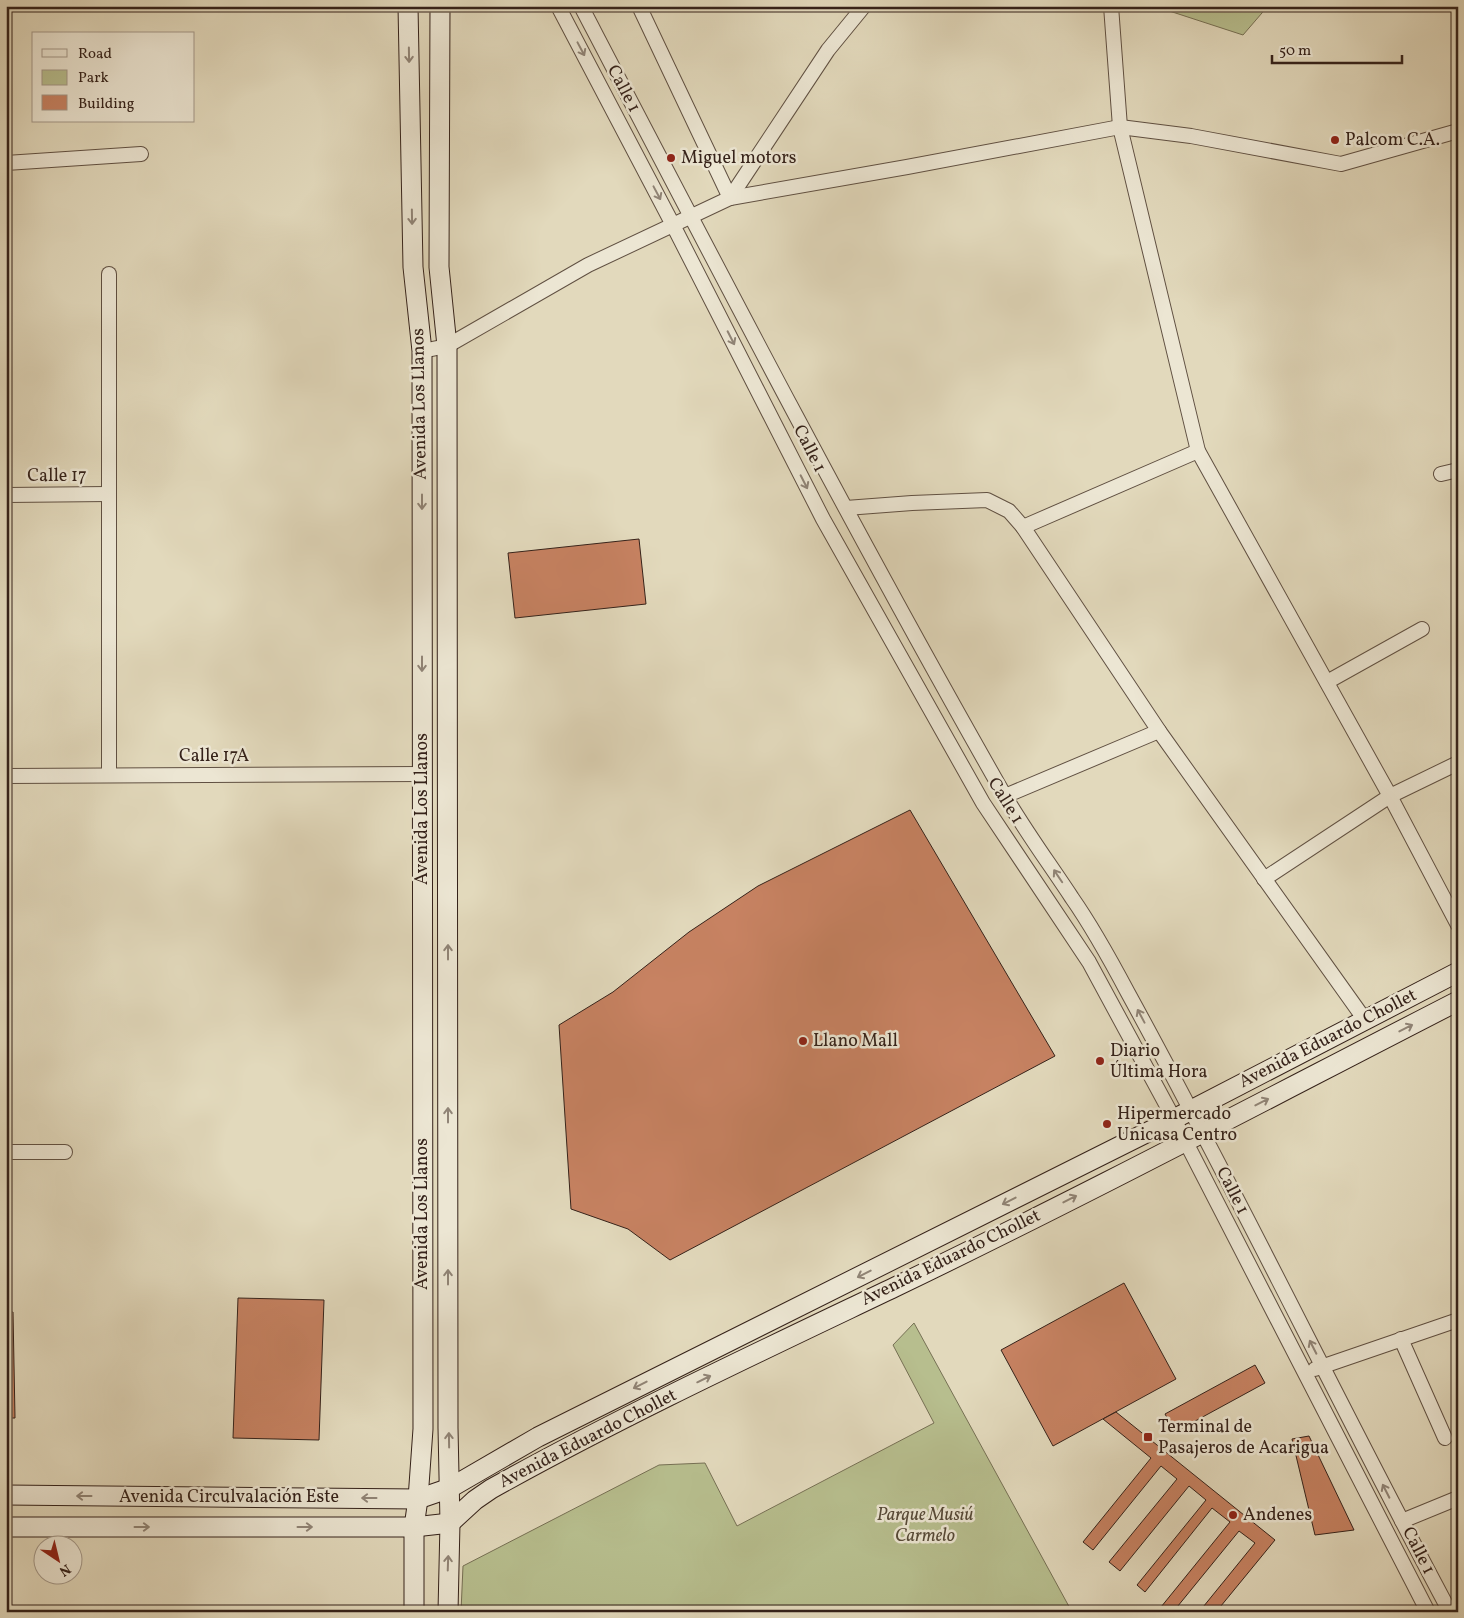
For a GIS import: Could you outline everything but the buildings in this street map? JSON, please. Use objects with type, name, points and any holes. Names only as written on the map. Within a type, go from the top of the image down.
[{"type":"street","name":"Avenida Los Llanos","points":[[408,6],[413,267],[422,351],[422,1429],[418,1498],[414,1527],[414,1612]]},
{"type":"street","name":"Avenida Los Llanos","points":[[440,6],[439,267],[447,346],[448,1428],[450,1488],[448,1612]]},
{"type":"street","name":"Calle 1","points":[[558,6],[673,224],[832,536],[983,803],[1089,962],[1174,1119],[1428,1612]]},
{"type":"street","name":"Calle 1","points":[[581,6],[846,508],[1005,796],[1077,904],[1126,988],[1203,1132],[1450,1612]]},
{"type":"street","points":[[639,6],[730,198]]},
{"type":"street","points":[[730,198],[828,50],[864,6]]},
{"type":"street","points":[[1111,6],[1120,126],[1198,451],[1390,796],[1458,925]]},
{"type":"street","points":[[422,351],[447,346],[588,264],[730,198],[907,167],[1120,126],[1191,136],[1341,164],[1458,131]]},
{"type":"street","points":[[6,163],[141,154]]},
{"type":"street","points":[[109,274],[109,775]]},
{"type":"street","points":[[1023,528],[1198,451]]},
{"type":"street","points":[[1442,474],[1458,470]]},
{"type":"street","name":"Calle 17","points":[[6,495],[108,494]]},
{"type":"street","points":[[846,508],[987,500],[1009,511],[1023,528],[1159,731],[1365,1020]]},
{"type":"street","points":[[1327,682],[1422,629]]},
{"type":"street","points":[[1005,796],[1159,731]]},
{"type":"street","points":[[1264,879],[1390,796],[1458,763]]},
{"type":"street","name":"Calle 17A","points":[[6,776],[422,774]]},
{"type":"street","name":"Avenida Eduardo Chollet","points":[[450,1488],[538,1436],[1174,1119],[1458,972]]},
{"type":"street","name":"Avenida Eduardo Chollet","points":[[450,1524],[475,1500],[491,1489],[609,1425],[895,1287],[1185,1142],[1458,1001]]},
{"type":"street","points":[[6,1152],[65,1152]]},
{"type":"street","points":[[1305,1373],[1322,1365],[1458,1320]]},
{"type":"street","points":[[1401,1339],[1445,1438]]},
{"type":"street","name":"Avenida Circulvalación Este","points":[[6,1495],[418,1498],[450,1488]]},
{"type":"street","points":[[1402,1521],[1458,1498]]},
{"type":"street","name":"Avenida Circulvalación Este","points":[[6,1527],[414,1527],[450,1524]]},
{"type":"green space","points":[[1154,6],[1268,6],[1243,35]]},
{"type":"green space","name":"Parque Musiú Carmelo","points":[[914,1323],[1072,1612],[461,1612],[463,1566],[659,1465],[705,1463],[737,1526],[934,1423],[893,1345]]},
{"type":"place","name":"Palcom C.A.","points":[[1335,140]]},
{"type":"place","name":"Miguel motors","points":[[671,158]]},
{"type":"place","name":"Llano Mall","points":[[803,1041]]},
{"type":"place","name":"Diario Última Hora","points":[[1100,1061]]},
{"type":"place","name":"Hipermercado Unicasa Centro","points":[[1107,1124]]},
{"type":"place","name":"Terminal de Pasajeros de Acarigua","points":[[1148,1437]]},
{"type":"place","name":"Andenes","points":[[1233,1515]]}]
